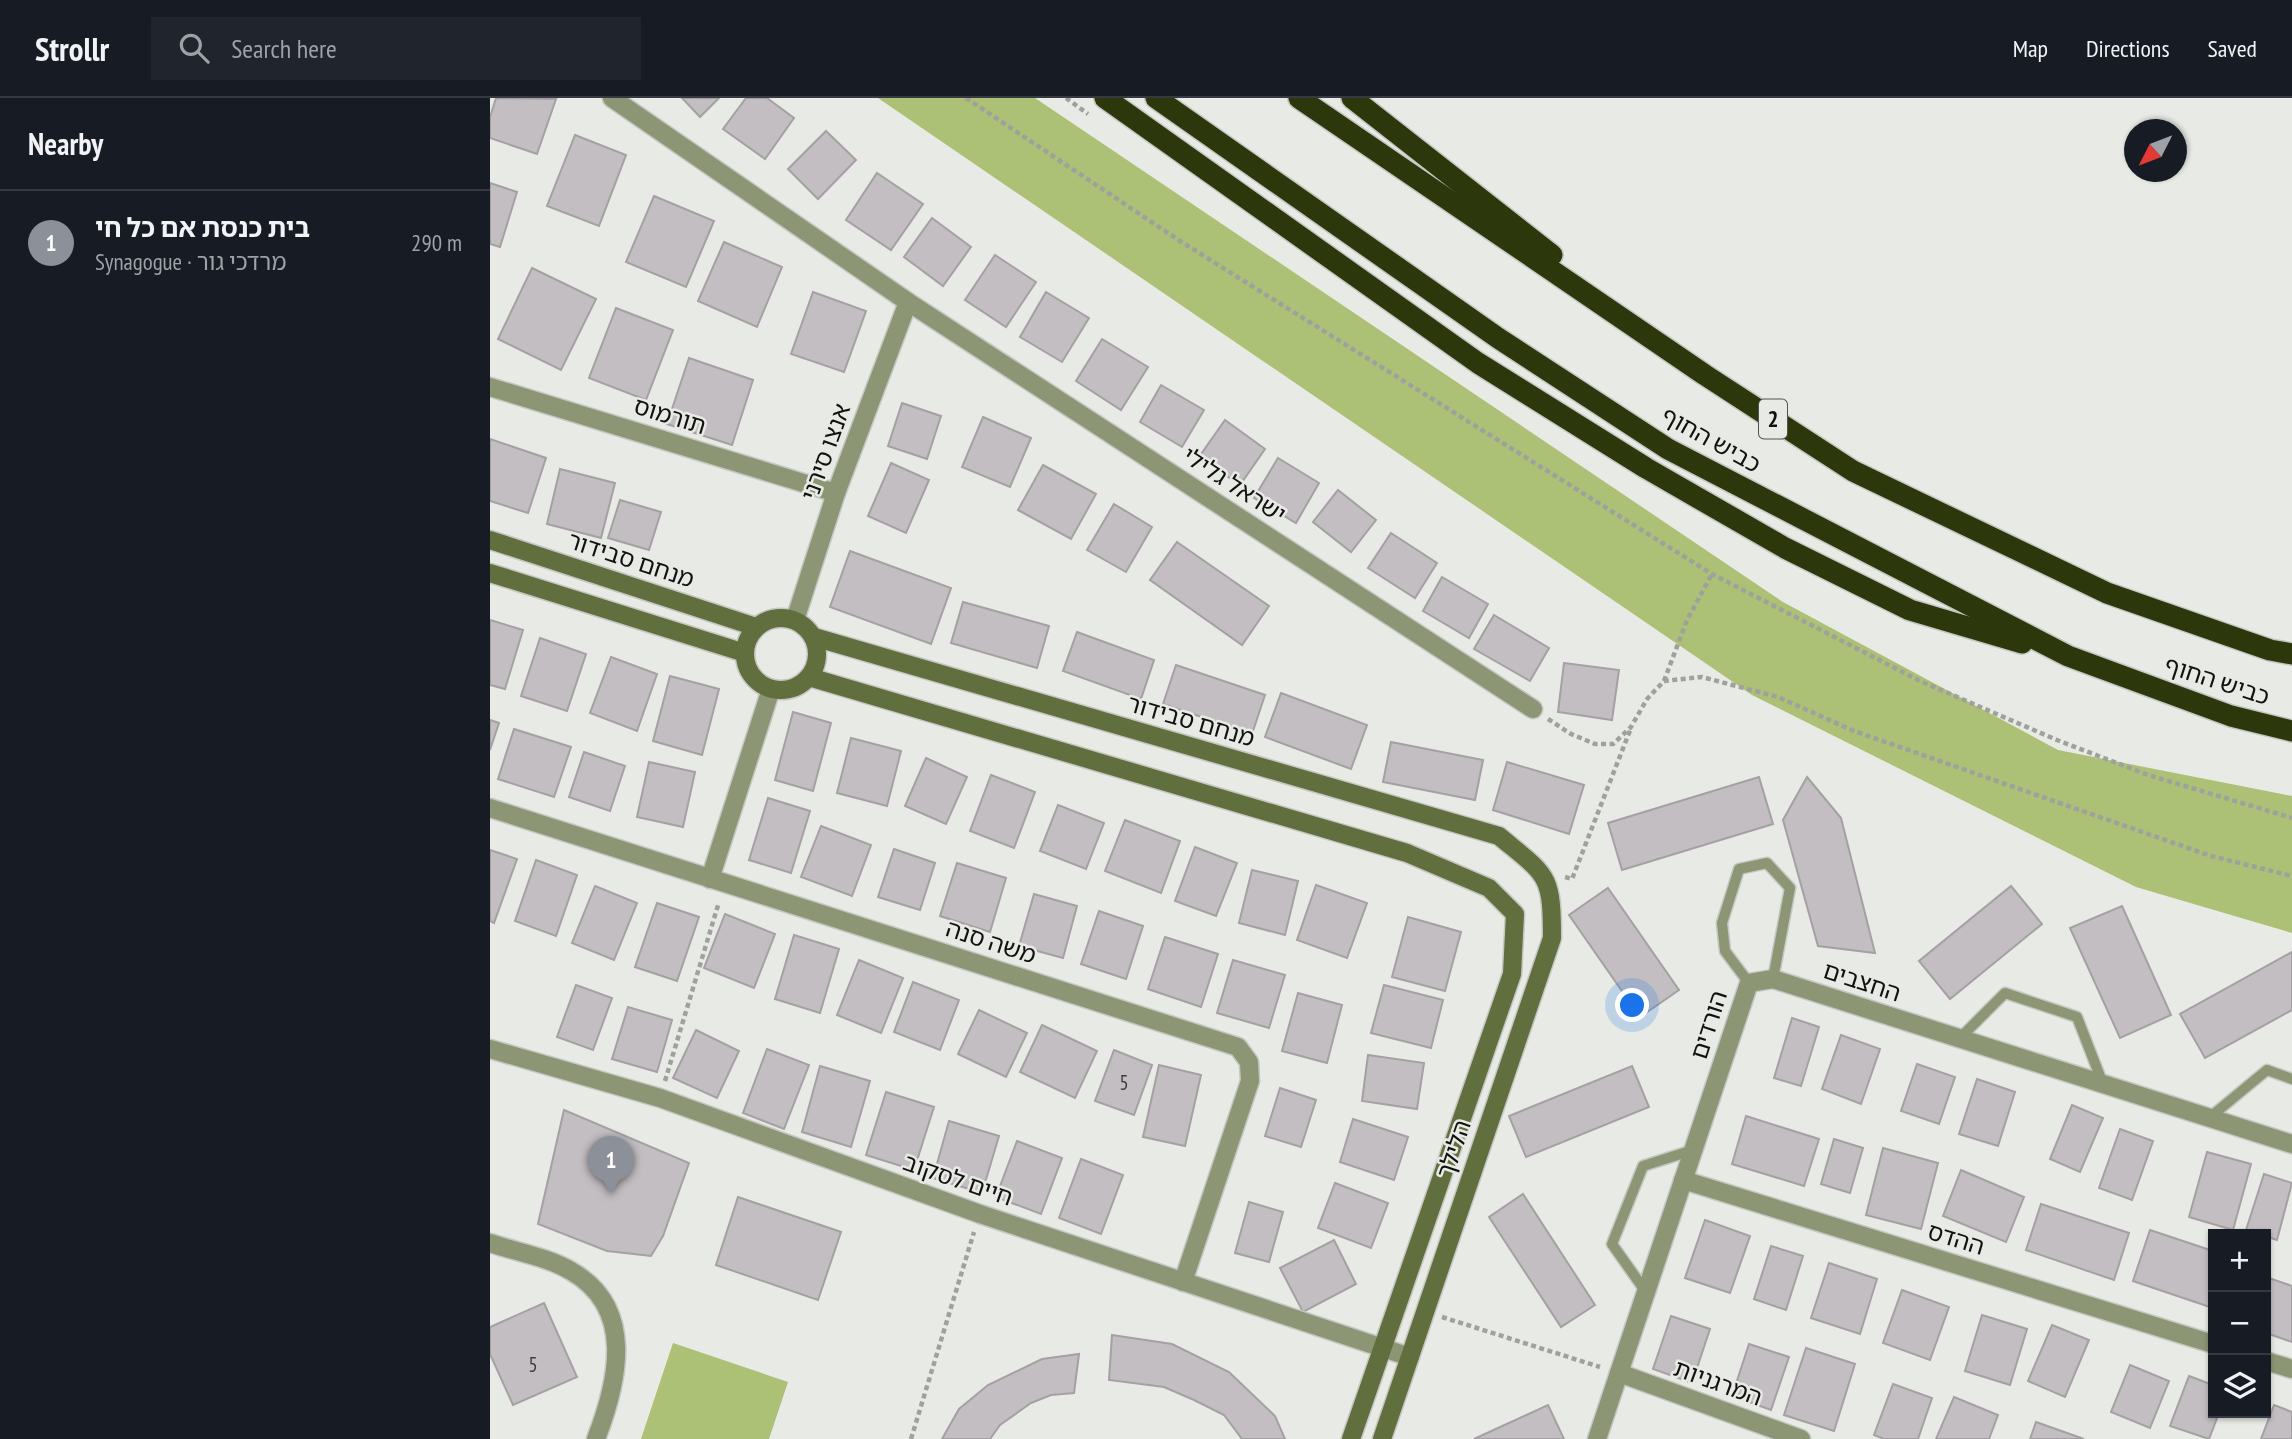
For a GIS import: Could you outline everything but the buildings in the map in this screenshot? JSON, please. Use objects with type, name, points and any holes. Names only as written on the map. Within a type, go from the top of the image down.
[{"type":"highway","points":[[1105,98],[1478,363],[1646,468],[1785,548],[1910,611],[2068,656]]},
{"type":"highway","name":"כביש החוף","points":[[1156,98],[1498,338],[1668,449],[2068,656],[2231,716],[2292,731]]},
{"type":"highway","name":"כביש החוף","points":[[1298,98],[1853,471],[2107,593],[2270,650],[2292,654]]},
{"type":"highway","points":[[1352,98],[1705,374]]},
{"type":"street","name":"ישראל גלילי","points":[[612,98],[908,302],[1533,709]]},
{"type":"street","name":"אנצו סירני","points":[[794,620],[836,493],[908,302]]},
{"type":"street","name":"תורמוס","points":[[490,387],[836,493]]},
{"type":"street","name":"מנחם סבידור","points":[[490,540],[756,627]]},
{"type":"street","points":[[490,573],[744,653]]},
{"type":"street","points":[[774,618],[794,620],[814,637],[818,658],[809,677],[792,689],[771,689],[755,680],[749,672],[744,653],[746,644],[756,627],[774,618]]},
{"type":"street","name":"מנחם סבידור","points":[[814,637],[1499,836],[1543,873]]},
{"type":"street","name":"הלילך","points":[[809,677],[1407,853],[1489,888],[1515,914],[1512,974],[1351,1439]]},
{"type":"street","points":[[718,881],[771,689]]},
{"type":"street","name":"משה סנה","points":[[490,808],[1238,1046],[1249,1062],[1250,1081],[1183,1282]]},
{"type":"street","name":"הלילך","points":[[1382,1439],[1552,938],[1552,899],[1543,873]]},
{"type":"street","name":"החצבים","points":[[1749,983],[1773,979],[2292,1144]]},
{"type":"street","name":"הורדים","points":[[1597,1439],[1749,983]]},
{"type":"street","name":"חיים לסקוב","points":[[490,1049],[660,1098],[980,1214],[1410,1357]]},
{"type":"street","name":"ההדס","points":[[1683,1180],[2208,1342]]},
{"type":"street","points":[[490,1243],[571,1270],[595,1290],[609,1310],[618,1336],[616,1370],[612,1398],[596,1439]]},
{"type":"street","points":[[2271,1363],[2292,1369]]},
{"type":"street","name":"המרגניות","points":[[1619,1373],[1801,1439]]},
{"type":"lane","name":"הורדים","points":[[1749,983],[1725,951],[1722,923],[1739,869],[1767,863],[1790,888],[1773,979]]},
{"type":"lane","points":[[1960,1038],[2005,993],[2077,1017],[2103,1084]]},
{"type":"lane","points":[[2209,1118],[2267,1070],[2292,1079]]},
{"type":"lane","points":[[1646,1292],[1612,1244],[1643,1166],[1693,1150]]},
{"type":"path","points":[[965,98],[1180,241],[1712,574],[1920,681],[2057,740],[2148,775],[2292,818]]},
{"type":"path","points":[[1543,873],[1572,879],[1631,727],[1647,699],[1664,681],[1687,621],[1712,574]]},
{"type":"path","points":[[1664,681],[1702,677],[1778,697],[1854,731],[2184,847],[2292,876]]},
{"type":"path","points":[[1533,709],[1571,734],[1595,744],[1613,744],[1631,727]]},
{"type":"path","points":[[660,1098],[718,881]]},
{"type":"path","points":[[911,1439],[980,1214]]},
{"type":"path","points":[[1424,1311],[1619,1373]]},
{"type":"green space","points":[[878,98],[1035,98],[1783,602],[2058,750],[2292,796],[2292,933],[2136,887],[1752,695]]},
{"type":"green space","points":[[673,1343],[788,1382],[769,1439],[641,1439]]},
{"type":"place","name":"בית כנסת אם כל חי","points":[[611,1194]]}]
